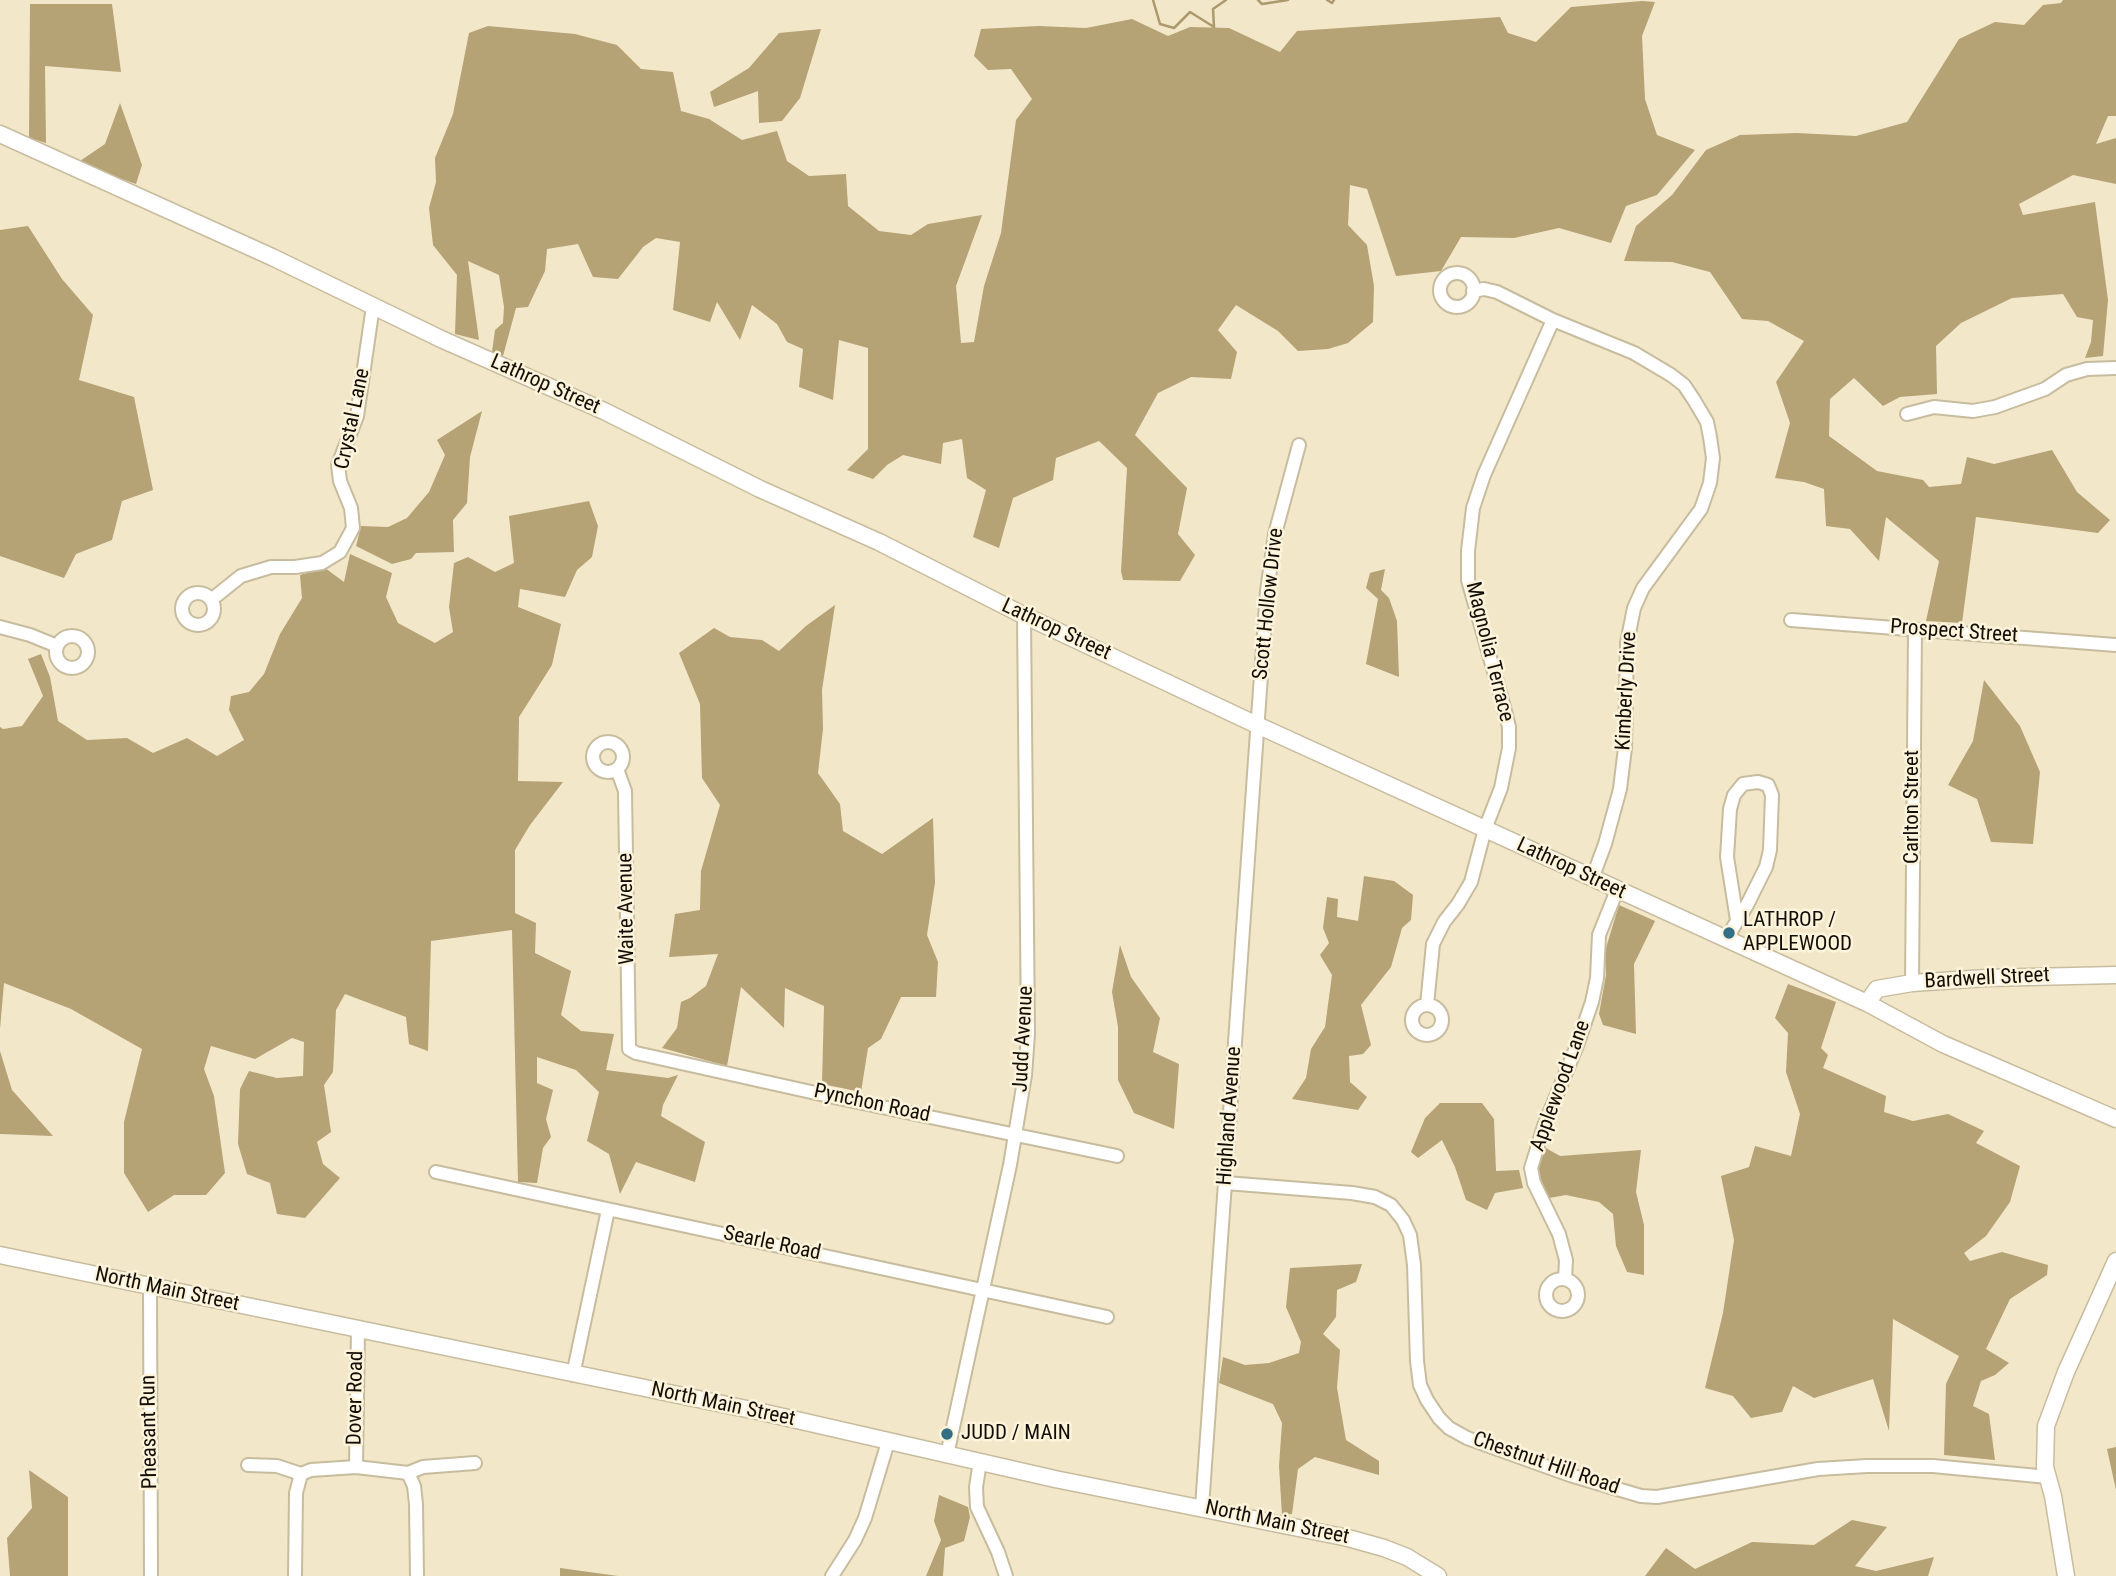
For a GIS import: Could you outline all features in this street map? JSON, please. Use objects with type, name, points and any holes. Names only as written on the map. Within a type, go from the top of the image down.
[{"type":"street","name":"Lathrop Street","points":[[0,134],[272,257],[441,340],[604,411],[760,489],[879,542],[1024,616],[1867,1003],[1944,1044],[2116,1119]]},
{"type":"street","name":"Kimberly Drive","points":[[1473,291],[1484,289],[1497,292],[1553,320],[1634,353],[1684,384],[1707,422],[1713,458],[1710,483],[1701,509],[1643,588],[1634,608],[1627,643],[1625,748],[1620,789],[1592,879]]},
{"type":"street","name":"Crystal Lane","points":[[211,600],[241,576],[271,567],[322,563],[340,552],[354,528],[338,465],[357,416],[373,306]]},
{"type":"street","name":"Magnolia Terrace","points":[[1427,1005],[1433,944],[1444,922],[1471,882],[1485,829],[1507,766],[1509,727],[1470,589],[1468,551],[1474,508],[1484,475],[1553,320]]},
{"type":"street","points":[[1907,414],[1934,407],[1973,411],[1995,407],[2045,389],[2066,375],[2087,369],[2116,368]]},
{"type":"street","name":"Scott Hollow Drive","points":[[1258,724],[1270,560],[1299,445]]},
{"type":"street","name":"Judd Avenue","points":[[947,1455],[1015,1134],[1025,1074],[1028,1034],[1024,616]]},
{"type":"street","name":"Prospect Street","points":[[1791,620],[2116,645]]},
{"type":"street","points":[[0,627],[57,646]]},
{"type":"street","name":"Carlton Street","points":[[1912,983],[1915,631]]},
{"type":"street","name":"Highland Avenue","points":[[1202,1507],[1258,724]]},
{"type":"street","name":"Waite Avenue","points":[[617,769],[625,791],[629,1049]]},
{"type":"street","points":[[1726,939],[1737,920],[1766,867],[1770,850],[1773,806],[1768,786],[1758,782],[1743,784],[1732,801],[1727,857],[1737,920]]},
{"type":"street","name":"Applewood Lane","points":[[1565,1279],[1566,1260],[1559,1234],[1534,1182],[1531,1168],[1544,1126],[1592,1002],[1597,978],[1600,935],[1617,890]]},
{"type":"street","name":"Bardwell Street","points":[[1867,1003],[1877,989],[1912,983],[2116,975]]},
{"type":"street","name":"Pynchon Road","points":[[629,1049],[829,1096],[1118,1156]]},
{"type":"street","name":"Searle Road","points":[[436,1172],[1107,1317]]},
{"type":"street","name":"Chestnut Hill Road","points":[[1226,1183],[1352,1192],[1375,1197],[1391,1205],[1403,1220],[1410,1235],[1414,1265],[1417,1361],[1420,1385],[1427,1400],[1444,1423],[1467,1438],[1570,1475],[1641,1496],[1657,1497],[1818,1469],[1867,1466],[1933,1466],[2048,1477]]},
{"type":"street","points":[[573,1375],[608,1210]]},
{"type":"street","name":"North Main Street","points":[[0,1255],[766,1413],[1055,1479],[1202,1507],[1384,1548],[1407,1557],[1438,1576]]},
{"type":"street","points":[[2066,1576],[2045,1456],[2048,1415],[2116,1261]]},
{"type":"street","name":"Pheasant Run","points":[[150,1287],[151,1576]]},
{"type":"street","name":"Dover Road","points":[[356,1467],[358,1329]]},
{"type":"street","points":[[832,1576],[855,1540],[865,1518],[888,1442]]},
{"type":"street","points":[[980,1462],[976,1483],[977,1507],[1006,1576]]},
{"type":"street","points":[[248,1465],[277,1466],[301,1474],[311,1470],[356,1467],[408,1473],[423,1467],[475,1463]]},
{"type":"street","points":[[408,1473],[414,1486],[416,1504],[417,1576]]},
{"type":"street","points":[[295,1576],[296,1493],[301,1474]]},
{"type":"shaded area","points":[[2063,0],[2116,0],[2116,116],[2108,116],[2096,144],[2116,138],[2116,184],[2073,175],[2019,204],[2023,215],[2095,202],[2108,300],[2103,356],[2085,358],[2091,342],[2093,320],[2077,317],[2063,294],[2012,298],[1961,323],[1936,346],[1937,394],[1900,397],[1883,406],[1854,378],[1830,399],[1829,436],[1877,471],[1923,480],[1929,487],[1961,484],[1967,457],[1994,464],[2052,450],[2077,492],[2110,520],[2098,533],[1976,517],[1962,623],[1926,621],[1939,561],[1886,517],[1879,561],[1850,529],[1826,526],[1824,489],[1804,482],[1775,478],[1790,423],[1776,382],[1804,341],[1768,321],[1742,319],[1710,272],[1672,262],[1624,261],[1636,226],[1672,195],[1706,150],[1740,135],[1797,133],[1856,136],[1907,122],[1959,39],[1995,22],[2024,25],[2043,5],[2061,3]]},
{"type":"shaded area","points":[[1655,2],[1642,36],[1645,99],[1657,135],[1695,150],[1657,195],[1626,206],[1611,243],[1559,228],[1514,238],[1461,237],[1441,271],[1396,276],[1367,189],[1350,185],[1348,225],[1367,245],[1374,286],[1373,322],[1348,343],[1328,349],[1298,351],[1278,331],[1236,305],[1218,330],[1237,352],[1231,379],[1191,377],[1158,393],[1135,435],[1187,488],[1178,534],[1195,555],[1180,581],[1123,580],[1121,571],[1127,468],[1099,441],[1056,458],[1053,480],[1013,498],[999,548],[973,537],[986,490],[967,478],[962,439],[943,443],[941,464],[903,455],[887,465],[873,479],[847,470],[868,449],[868,348],[839,340],[833,400],[799,387],[803,349],[787,342],[777,324],[752,305],[740,340],[717,302],[710,322],[673,310],[680,242],[656,238],[643,247],[618,279],[593,277],[578,244],[547,249],[545,271],[528,307],[516,308],[503,356],[492,352],[495,330],[503,323],[504,307],[499,275],[468,261],[479,340],[455,334],[457,275],[433,245],[429,208],[436,182],[435,158],[453,114],[469,33],[488,26],[575,34],[617,45],[641,69],[673,72],[681,111],[709,119],[742,140],[777,131],[787,161],[809,176],[846,174],[848,206],[879,231],[911,235],[928,224],[982,215],[956,286],[961,343],[974,342],[984,286],[1001,233],[1016,120],[1032,99],[1011,69],[988,70],[974,56],[981,29],[1038,26],[1086,28],[1132,19],[1168,36],[1190,27],[1229,28],[1280,52],[1297,31],[1500,17],[1508,33],[1536,42],[1571,7]]},
{"type":"shaded area","points":[[30,4],[112,4],[121,72],[45,66],[46,143],[29,138]]},
{"type":"shaded area","points":[[821,29],[800,98],[782,121],[759,123],[758,91],[714,107],[710,92],[749,68],[779,33]]},
{"type":"shaded area","points":[[120,103],[142,165],[136,184],[77,163],[105,144]]},
{"type":"shaded area","points":[[28,226],[62,279],[93,315],[79,380],[134,397],[153,490],[122,501],[112,540],[76,554],[64,578],[0,556],[0,230]]},
{"type":"shaded area","points":[[482,411],[470,457],[467,503],[453,520],[454,552],[416,553],[411,559],[392,564],[356,546],[361,526],[388,527],[407,518],[429,492],[445,455],[437,440]]},
{"type":"shaded area","points":[[589,501],[598,526],[592,557],[577,570],[565,597],[520,589],[518,607],[561,624],[552,665],[519,717],[518,781],[563,782],[530,825],[515,850],[515,913],[536,923],[535,953],[571,971],[561,1015],[581,1031],[614,1034],[606,1070],[668,1078],[678,1075],[663,1105],[661,1116],[705,1142],[695,1182],[636,1162],[620,1194],[609,1154],[587,1141],[599,1092],[576,1070],[537,1057],[537,1083],[553,1090],[546,1119],[551,1137],[543,1148],[537,1183],[518,1182],[512,930],[431,941],[428,1051],[409,1044],[406,1017],[345,994],[336,1010],[333,1072],[324,1085],[331,1132],[317,1142],[323,1164],[340,1178],[305,1218],[277,1214],[270,1183],[247,1174],[238,1144],[240,1089],[249,1071],[277,1078],[303,1076],[304,1042],[292,1038],[255,1059],[211,1046],[204,1069],[214,1096],[225,1173],[206,1195],[174,1195],[148,1212],[124,1173],[124,1122],[142,1049],[71,1009],[4,983],[0,1029],[0,727],[3,729],[22,726],[43,696],[28,659],[41,654],[50,677],[58,721],[87,740],[127,738],[153,753],[187,738],[217,756],[244,740],[229,710],[231,696],[249,692],[264,674],[280,634],[302,598],[300,575],[325,568],[344,582],[350,554],[392,573],[386,597],[398,623],[435,643],[453,632],[449,607],[454,563],[468,557],[495,572],[514,563],[509,516]]},
{"type":"shaded area","points":[[1385,569],[1381,590],[1389,598],[1397,621],[1399,677],[1366,664],[1378,599],[1366,588],[1370,573]]},
{"type":"shaded area","points":[[835,605],[822,690],[823,729],[818,773],[840,804],[843,831],[882,854],[933,818],[935,883],[927,935],[938,962],[936,997],[901,997],[881,1039],[868,1048],[861,1092],[822,1084],[824,1006],[785,988],[784,1028],[741,987],[727,1066],[662,1048],[677,1028],[681,1002],[706,986],[718,954],[669,957],[675,914],[700,910],[701,871],[720,805],[702,778],[700,704],[679,653],[714,628],[730,637],[762,640],[779,651],[806,626]]},
{"type":"shaded area","points":[[1984,680],[2020,726],[2040,772],[2033,844],[1991,842],[1977,799],[1948,785],[1973,741]]},
{"type":"shaded area","points":[[1364,876],[1394,881],[1413,895],[1411,920],[1402,928],[1391,967],[1361,1005],[1371,1045],[1363,1054],[1349,1056],[1350,1082],[1367,1097],[1358,1110],[1292,1099],[1306,1078],[1311,1049],[1325,1027],[1332,975],[1320,955],[1329,943],[1323,928],[1327,897],[1338,899],[1337,917],[1358,921]]},
{"type":"shaded area","points":[[1619,905],[1655,921],[1634,964],[1636,1034],[1603,1025],[1599,1014],[1606,975],[1605,951]]},
{"type":"shaded area","points":[[1120,945],[1131,977],[1160,1018],[1153,1052],[1179,1064],[1174,1129],[1134,1113],[1118,1080],[1118,1027],[1112,992]]},
{"type":"shaded area","points":[[1788,984],[1836,1002],[1821,1048],[1828,1055],[1823,1068],[1886,1096],[1884,1112],[1913,1121],[1948,1114],[1984,1131],[1976,1143],[2020,1166],[2010,1202],[1986,1236],[1964,1253],[1970,1261],[2002,1252],[2048,1265],[2047,1275],[2010,1299],[1986,1349],[2009,1363],[1995,1375],[1981,1381],[1973,1406],[1989,1414],[1995,1460],[1944,1455],[1946,1384],[1959,1356],[1893,1319],[1889,1431],[1873,1379],[1814,1398],[1793,1386],[1782,1412],[1751,1418],[1733,1396],[1705,1388],[1723,1313],[1734,1240],[1721,1176],[1749,1167],[1755,1146],[1791,1156],[1800,1114],[1786,1072],[1788,1033],[1775,1018]]},
{"type":"shaded area","points":[[0,1051],[12,1090],[53,1136],[0,1134]]},
{"type":"shaded area","points":[[1440,1103],[1482,1103],[1494,1119],[1496,1171],[1519,1170],[1523,1188],[1495,1193],[1487,1210],[1466,1200],[1442,1140],[1418,1158],[1411,1152],[1425,1118]]},
{"type":"shaded area","points":[[1544,1147],[1560,1156],[1641,1150],[1636,1192],[1644,1225],[1644,1275],[1627,1272],[1616,1246],[1613,1214],[1599,1202],[1566,1195],[1549,1198],[1538,1173]]},
{"type":"shaded area","points":[[1362,1264],[1356,1282],[1337,1290],[1336,1317],[1323,1334],[1340,1350],[1337,1388],[1346,1440],[1379,1461],[1379,1475],[1315,1457],[1298,1469],[1292,1514],[1282,1515],[1279,1466],[1282,1423],[1273,1404],[1219,1383],[1223,1357],[1245,1365],[1269,1363],[1299,1353],[1301,1342],[1286,1307],[1290,1268]]},
{"type":"shaded area","points":[[2116,1447],[2116,1490],[2107,1449]]},
{"type":"shaded area","points":[[29,1470],[68,1497],[68,1576],[10,1576],[7,1538],[32,1508]]},
{"type":"shaded area","points":[[939,1495],[968,1507],[970,1517],[964,1541],[945,1548],[943,1576],[926,1576],[941,1540],[934,1521]]},
{"type":"shaded area","points":[[1852,1520],[1887,1527],[1855,1566],[1876,1571],[1934,1557],[1928,1576],[1645,1576],[1666,1548],[1695,1569],[1752,1542],[1814,1545]]},
{"type":"shaded area","points":[[560,1568],[618,1576],[560,1576]]},
{"type":"waterway","points":[[1153,0],[1160,24],[1174,28],[1190,12],[1214,27],[1213,9],[1226,0]]},
{"type":"waterway","points":[[1258,0],[1262,4],[1288,0]]},
{"type":"waterway","points":[[1327,0],[1332,3],[1334,0]]},
{"type":"place","name":"LATHROP / APPLEWOOD","points":[[1729,933]]},
{"type":"place","name":"JUDD / MAIN","points":[[947,1434]]}]
